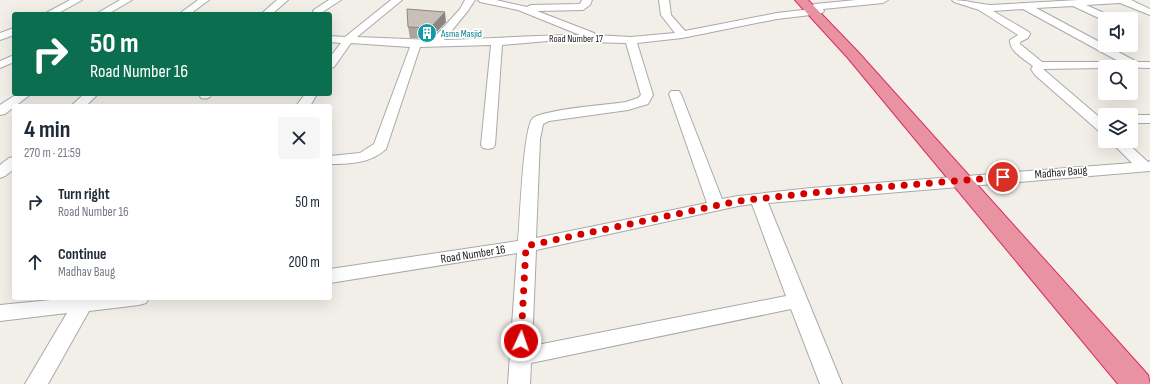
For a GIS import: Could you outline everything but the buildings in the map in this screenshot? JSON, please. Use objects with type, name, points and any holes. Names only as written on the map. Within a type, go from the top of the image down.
[{"type":"highway","points":[[811,6],[853,55],[966,180],[1150,378]]},
{"type":"highway","points":[[966,180],[1137,384]]},
{"type":"street","points":[[53,12],[77,0]]},
{"type":"street","points":[[105,12],[127,0]]},
{"type":"street","points":[[187,12],[204,0]]},
{"type":"street","points":[[268,12],[283,0]]},
{"type":"street","points":[[318,12],[336,0]]},
{"type":"street","points":[[332,62],[349,39],[397,0]]},
{"type":"street","points":[[436,43],[464,10],[470,0]]},
{"type":"street","points":[[490,0],[521,8],[599,38]]},
{"type":"street","points":[[521,8],[577,7],[586,5],[587,0]]},
{"type":"street","points":[[664,0],[666,15],[682,35]]},
{"type":"street","name":"Road Number 17","points":[[332,39],[416,44],[497,42],[548,38],[599,38],[631,40],[682,35],[777,16],[811,6],[883,0]]},
{"type":"street","points":[[957,0],[982,8],[1126,0]]},
{"type":"street","points":[[1012,0],[1126,60]]},
{"type":"street","points":[[1121,0],[1150,12]]},
{"type":"street","points":[[1071,2],[1098,14]]},
{"type":"street","points":[[982,8],[1025,34],[1024,36],[1015,40],[1015,44],[1040,66],[1098,65]]},
{"type":"street","points":[[0,37],[12,32]]},
{"type":"street","points":[[0,37],[12,40]]},
{"type":"street","points":[[519,384],[532,138],[537,122],[541,118],[554,115],[628,106],[643,101],[646,94],[631,40]]},
{"type":"street","points":[[488,145],[497,42]]},
{"type":"street","points":[[332,160],[359,157],[370,154],[381,146],[416,44]]},
{"type":"street","points":[[0,52],[12,54]]},
{"type":"street","points":[[0,65],[12,59]]},
{"type":"street","points":[[1138,65],[1150,65]]},
{"type":"street","points":[[1040,66],[1037,68],[1039,72],[1098,120]]},
{"type":"street","points":[[1138,67],[1150,74]]},
{"type":"street","points":[[675,94],[716,206]]},
{"type":"street","points":[[0,111],[22,96]]},
{"type":"street","points":[[80,104],[90,96]]},
{"type":"street","points":[[1138,120],[1150,119]]},
{"type":"street","points":[[1125,148],[1147,166]]},
{"type":"street","points":[[0,173],[12,163]]},
{"type":"street","name":"Madhav Baug","points":[[966,180],[1147,166]]},
{"type":"street","name":"Road Number 16","points":[[332,276],[526,246],[716,206],[758,199],[966,180]]},
{"type":"street","points":[[758,199],[797,302],[831,384]]},
{"type":"street","points":[[0,313],[120,300]]},
{"type":"street","points":[[520,357],[797,302]]},
{"type":"street","points":[[36,384],[83,304]]},
{"type":"place","name":"Asma Masjid","points":[[427,33]]},
{"type":"route","points":[[521,341],[526,246],[738,201],[811,193],[1003,177]]}]
